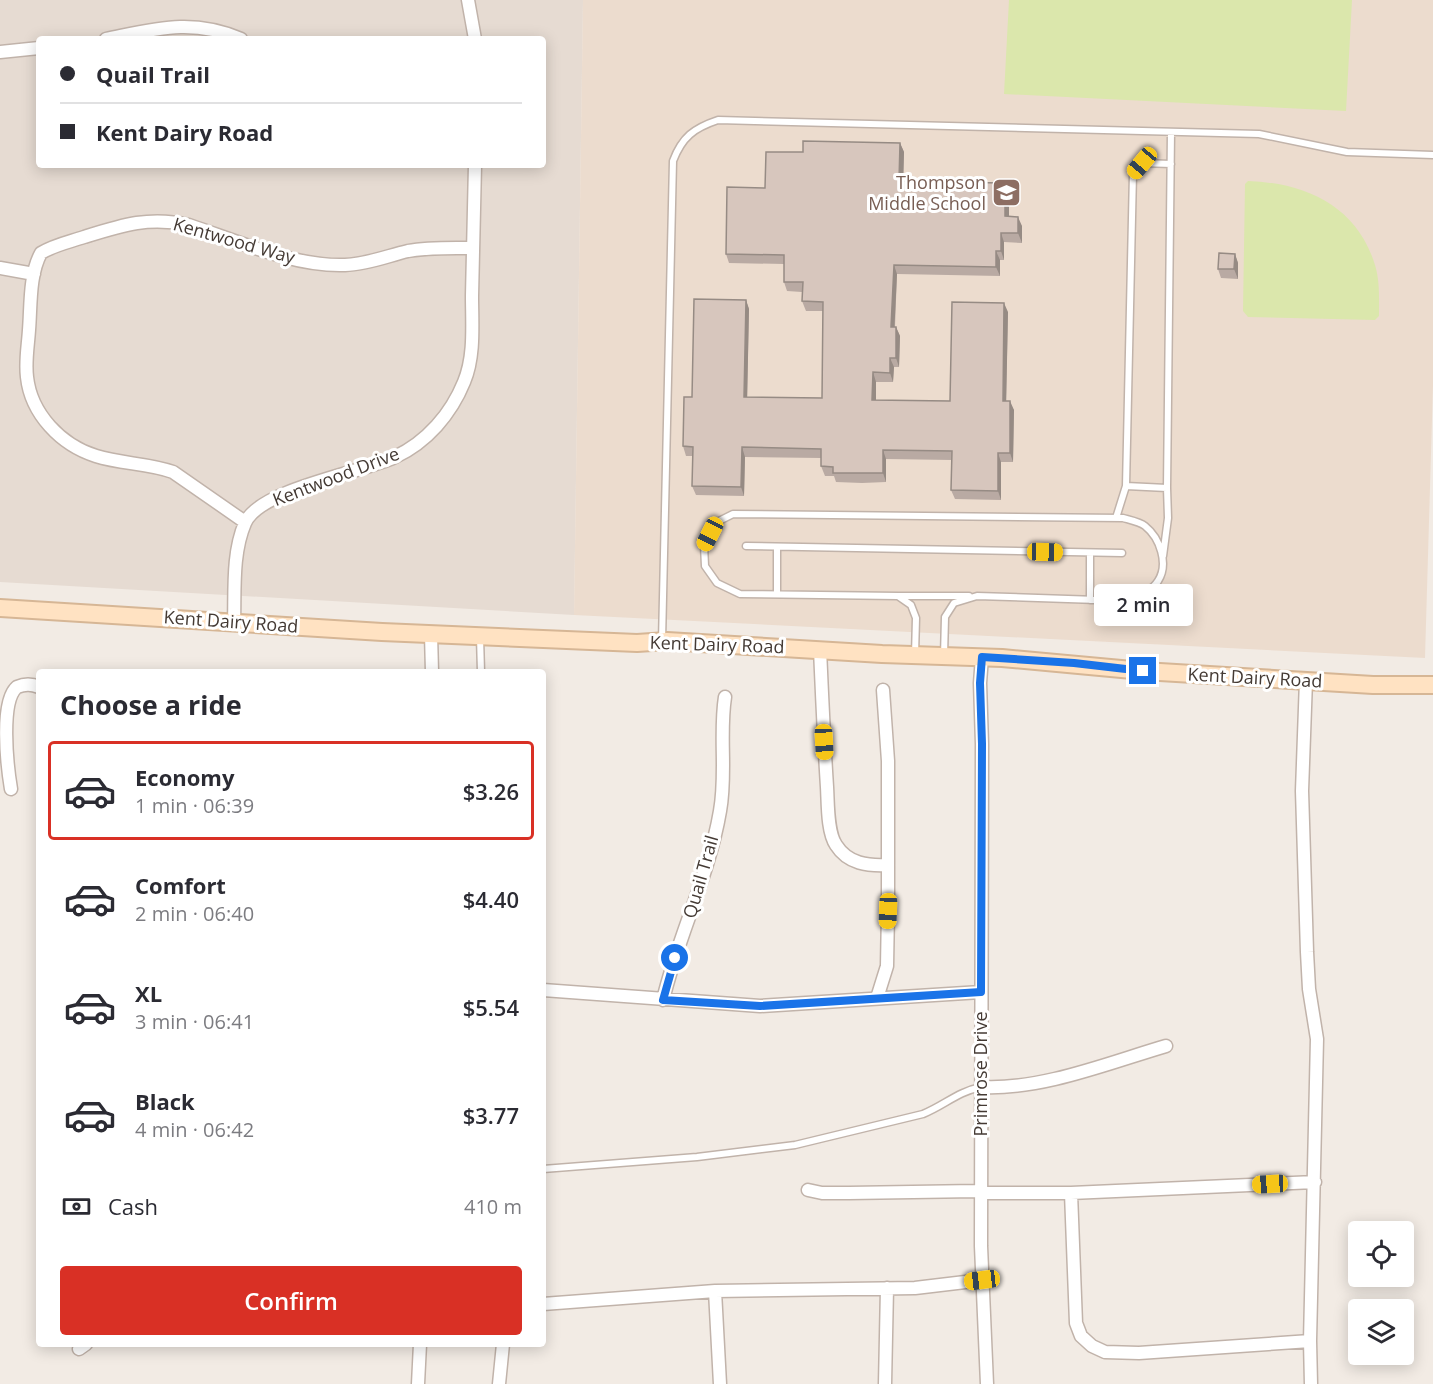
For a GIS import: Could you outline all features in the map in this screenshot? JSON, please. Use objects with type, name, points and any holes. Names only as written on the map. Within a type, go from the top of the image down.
[{"type":"street","points":[[468,0],[474,36]]},
{"type":"street","points":[[123,36],[198,26],[233,36]]},
{"type":"street","points":[[0,52],[36,48]]},
{"type":"street","name":"Kentwood Drive","points":[[245,522],[257,507],[272,499],[395,457],[415,445],[441,422],[465,380],[469,363],[475,168]]},
{"type":"street","name":"Kentwood Way","points":[[245,522],[172,472],[159,467],[98,457],[81,451],[66,442],[52,429],[33,398],[27,376],[34,274],[41,253],[51,247],[116,227],[149,220],[189,225],[278,254],[323,264],[345,265],[372,262],[410,251],[473,248]]},
{"type":"street","points":[[0,268],[34,274]]},
{"type":"street","points":[[234,622],[239,540],[245,522]]},
{"type":"street","name":"Kent Dairy Road","points":[[0,608],[431,634],[637,643],[662,641],[915,656],[982,657],[1065,662],[1143,671],[1373,684],[1433,685]]},
{"type":"street","points":[[429,669],[431,634]]},
{"type":"street","points":[[820,649],[828,810],[833,840],[842,853],[855,861],[871,865],[888,865]]},
{"type":"street","name":"Primrose Drive","points":[[982,657],[980,683],[982,744],[981,1193],[987,1384]]},
{"type":"street","points":[[1306,680],[1302,790],[1306,952],[1317,1039],[1311,1384]]},
{"type":"street","points":[[10,789],[1,732],[4,701],[12,690],[19,686],[36,685]]},
{"type":"street","points":[[877,998],[887,966],[888,761],[883,690]]},
{"type":"street","name":"Quail Trail","points":[[663,1000],[669,972],[700,888],[720,811],[723,780],[721,720],[725,697]]},
{"type":"street","points":[[546,990],[760,1006],[981,992]]},
{"type":"street","points":[[982,1087],[1001,1088],[1065,1076],[1166,1046]]},
{"type":"street","points":[[808,1190],[822,1193],[976,1191],[981,1193],[1071,1193],[1315,1182]]},
{"type":"street","points":[[1071,1193],[1076,1323],[1082,1336],[1098,1350],[1105,1353],[1139,1353],[1310,1341]]},
{"type":"street","points":[[546,1304],[715,1291],[915,1288],[982,1280]]},
{"type":"street","points":[[885,1384],[887,1288]]},
{"type":"street","points":[[715,1291],[720,1384]]},
{"type":"street","points":[[418,1384],[420,1347]]},
{"type":"street","points":[[500,1384],[503,1347]]},
{"type":"lane","points":[[662,641],[673,161],[679,146],[700,126],[718,120],[1259,134],[1347,152],[1433,155]]},
{"type":"lane","points":[[1163,560],[1157,540],[1144,525],[1116,518],[733,514],[715,523],[704,545],[705,566],[717,583],[740,594],[977,596],[1127,601],[1145,594],[1159,580],[1163,560],[1168,518],[1171,132]]},
{"type":"lane","points":[[1116,518],[1126,486],[1133,173],[1142,163],[1171,164]]},
{"type":"lane","points":[[1126,486],[1167,488]]},
{"type":"lane","points":[[746,546],[1122,553]]},
{"type":"lane","points":[[777,547],[777,594]]},
{"type":"lane","points":[[1090,553],[1090,600]]},
{"type":"lane","points":[[898,596],[911,605],[916,618],[915,656]]},
{"type":"lane","points":[[944,657],[945,617],[954,603],[977,596]]},
{"type":"lane","points":[[480,636],[482,669]]},
{"type":"lane","points":[[546,1169],[697,1157],[795,1145],[923,1114],[940,1108],[963,1091],[982,1087]]},
{"type":"shaded area","points":[[0,0],[583,0],[574,615],[0,582]]},
{"type":"shaded area","name":"Thompson Middle School","points":[[583,0],[1433,0],[1433,385],[1425,658],[574,615]]},
{"type":"green space","points":[[1009,0],[1352,0],[1346,111],[1004,94]]},
{"type":"green space","points":[[1248,181],[1290,187],[1309,193],[1342,213],[1356,227],[1367,245],[1377,271],[1379,316],[1375,320],[1248,317],[1243,311],[1245,184]]},
{"type":"building","points":[[803,141],[900,143],[899,181],[1001,183],[1000,197],[1005,198],[1005,216],[1018,217],[1018,233],[1001,233],[1001,251],[996,251],[996,267],[894,265],[891,327],[896,327],[896,358],[890,358],[890,373],[873,372],[872,400],[950,401],[952,302],[1004,303],[1003,401],[1010,401],[1010,453],[998,453],[998,491],[951,490],[952,451],[883,450],[883,473],[833,473],[833,467],[821,466],[821,449],[742,447],[741,487],[692,486],[693,447],[683,446],[684,397],[692,397],[694,299],[746,300],[744,397],[822,398],[823,302],[802,301],[803,282],[784,282],[784,255],[726,254],[727,187],[765,188],[766,152],[803,152]]},
{"type":"building","points":[[1219,253],[1235,254],[1234,269],[1218,269]]},
{"type":"place","name":"Thompson Middle School","points":[[1007,193]]},
{"type":"route","points":[[675,958],[669,972],[663,1000],[760,1006],[981,992],[982,744],[980,683],[982,657],[1074,663],[1143,671]]}]
